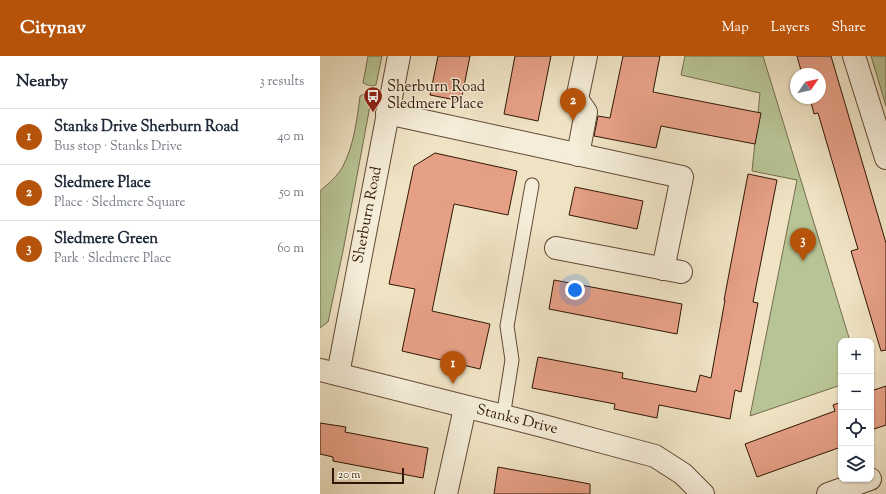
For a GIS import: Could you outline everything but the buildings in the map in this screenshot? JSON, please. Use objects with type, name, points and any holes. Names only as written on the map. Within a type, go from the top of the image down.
[{"type":"street","name":"Sherburn Road","points":[[329,372],[399,56]]},
{"type":"street","points":[[578,155],[586,112],[577,98],[586,56]]},
{"type":"street","points":[[854,56],[886,158]]},
{"type":"street","points":[[387,113],[682,177],[672,270],[556,248]]},
{"type":"street","name":"Stanks Drive","points":[[329,372],[655,456],[683,474],[703,494]]},
{"type":"street","points":[[446,494],[465,408]]},
{"type":"street","points":[[874,478],[886,474]]},
{"type":"street","points":[[828,494],[862,482]]},
{"type":"lane","points":[[503,417],[512,360],[507,326],[532,185]]},
{"type":"green space","points":[[368,56],[382,56],[376,85],[374,86],[363,83]]},
{"type":"green space","points":[[685,56],[763,56],[849,338],[838,338],[838,386],[750,416],[797,180],[752,171],[760,93],[681,75]]},
{"type":"green space","points":[[871,56],[886,56],[886,106]]},
{"type":"green space","points":[[364,94],[372,95],[343,251],[328,322],[320,328],[320,191],[333,180],[347,158],[358,114],[360,96]]},
{"type":"place","name":"Sherburn Road Sledmere Place","points":[[373,113]]},
{"type":"place","name":"Sledmere Place","points":[[573,121]]},
{"type":"place","name":"Sledmere Green","points":[[803,261]]},
{"type":"place","name":"Stanks Drive Sherburn Road","points":[[453,384]]}]
